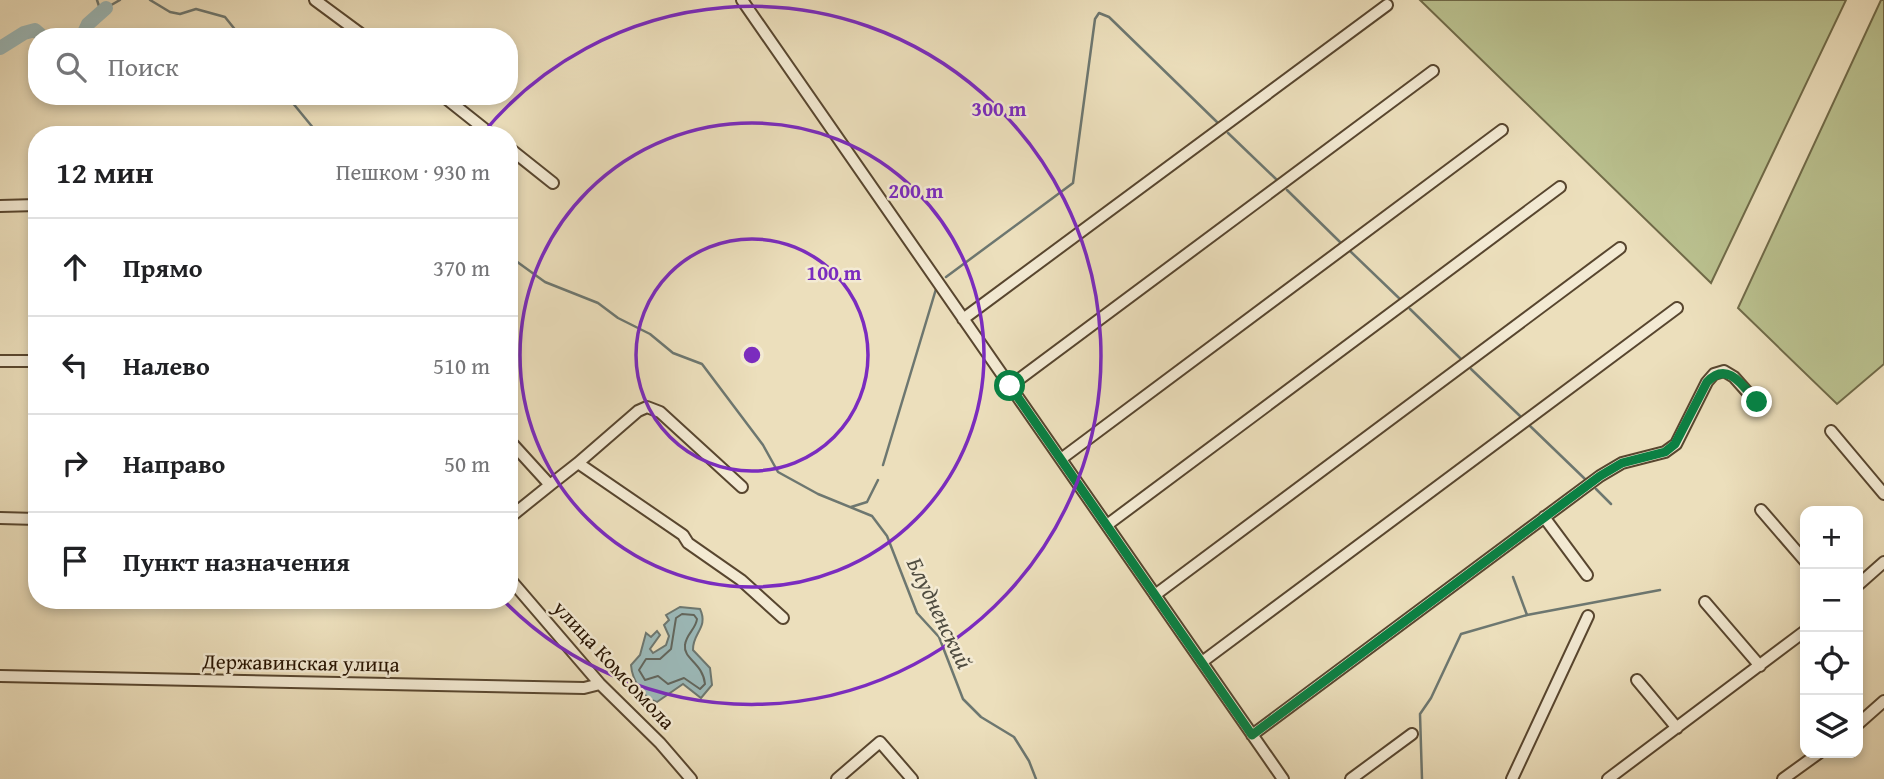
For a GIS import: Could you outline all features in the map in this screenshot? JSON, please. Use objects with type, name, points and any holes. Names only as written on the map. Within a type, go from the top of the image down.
[{"type":"street","points":[[314,0],[353,28]]},
{"type":"street","points":[[742,0],[1283,779]]},
{"type":"street","points":[[963,318],[1387,5]]},
{"type":"street","points":[[1010,386],[1433,71]]},
{"type":"street","points":[[454,105],[481,126]]},
{"type":"street","points":[[1061,458],[1502,130]]},
{"type":"street","points":[[518,155],[554,183]]},
{"type":"street","points":[[1107,525],[1560,187]]},
{"type":"street","points":[[0,206],[28,205]]},
{"type":"street","points":[[1156,595],[1620,248]]},
{"type":"street","points":[[1202,662],[1677,308]]},
{"type":"street","points":[[0,361],[28,361]]},
{"type":"street","points":[[1252,735],[1544,517],[1622,463],[1665,452],[1675,444],[1707,382],[1714,374],[1724,372],[1734,376],[1757,402]]},
{"type":"street","points":[[518,512],[638,411],[648,407],[660,412],[742,487]]},
{"type":"street","points":[[1830,431],[1884,494]]},
{"type":"street","points":[[518,450],[550,485]]},
{"type":"street","points":[[578,463],[683,535],[688,543],[741,580],[783,618]]},
{"type":"street","points":[[1761,510],[1800,555]]},
{"type":"street","points":[[1544,517],[1587,575]]},
{"type":"street","points":[[0,519],[28,519]]},
{"type":"street","points":[[1863,581],[1884,562]]},
{"type":"street","name":"улица Комсомола","points":[[518,588],[600,684],[660,743],[691,779]]},
{"type":"street","points":[[1705,602],[1760,666]]},
{"type":"street","points":[[1512,779],[1588,616]]},
{"type":"street","points":[[1608,779],[1804,632]]},
{"type":"street","name":"Державинская улица","points":[[0,676],[584,688],[600,684]]},
{"type":"street","points":[[1637,680],[1677,728]]},
{"type":"street","points":[[1863,720],[1884,701]]},
{"type":"street","points":[[1351,779],[1412,734]]},
{"type":"street","points":[[837,779],[880,743],[912,779]]},
{"type":"street","points":[[1783,779],[1812,758]]},
{"type":"green space","points":[[1420,0],[1846,0],[1711,283]]},
{"type":"green space","points":[[1881,0],[1884,0],[1884,364],[1837,404],[1738,308]]},
{"type":"water","points":[[680,607],[700,609],[703,621],[693,650],[710,668],[712,685],[701,698],[683,684],[657,702],[647,697],[639,688],[631,665],[640,655],[646,633],[651,637],[657,631],[660,635],[650,649],[653,653],[666,645],[669,636],[664,625],[669,620],[666,615]]},
{"type":"waterway","name":"Блудненский","points":[[97,0],[99,6],[106,8],[120,0]]},
{"type":"waterway","name":"Блудненский","points":[[150,0],[170,12],[180,14],[196,9],[225,17],[234,28]]},
{"type":"waterway","points":[[86,28],[106,8]]},
{"type":"waterway","points":[[946,277],[1073,183],[1095,19],[1099,13],[1109,17],[1218,123]]},
{"type":"waterway","points":[[0,48],[28,32]]},
{"type":"waterway","name":"Блудненский","points":[[294,105],[312,126]]},
{"type":"waterway","points":[[1228,133],[1277,180]]},
{"type":"waterway","points":[[1287,190],[1341,243]]},
{"type":"waterway","points":[[1350,251],[1401,300]]},
{"type":"waterway","name":"Блудненский","points":[[518,262],[545,282],[598,303],[618,318],[650,334],[673,353],[702,364],[763,445],[778,472],[818,494],[872,516],[887,536],[917,613],[939,637],[963,699],[981,717],[1014,737],[1029,761],[1036,779]]},
{"type":"waterway","points":[[883,465],[936,289]]},
{"type":"waterway","points":[[1410,309],[1461,359]]},
{"type":"waterway","points":[[1471,369],[1520,416]]},
{"type":"waterway","points":[[1529,425],[1585,479]]},
{"type":"waterway","points":[[851,507],[867,502],[878,480]]},
{"type":"waterway","points":[[1596,489],[1611,504]]},
{"type":"waterway","points":[[1422,779],[1420,714],[1431,698],[1461,634],[1527,615],[1513,577]]},
{"type":"waterway","points":[[1527,615],[1660,590]]},
{"type":"route","points":[[1010,386],[1252,735],[1600,476],[1622,463],[1665,452],[1684,431],[1707,382],[1714,374],[1724,372],[1734,376],[1757,402]]}]
